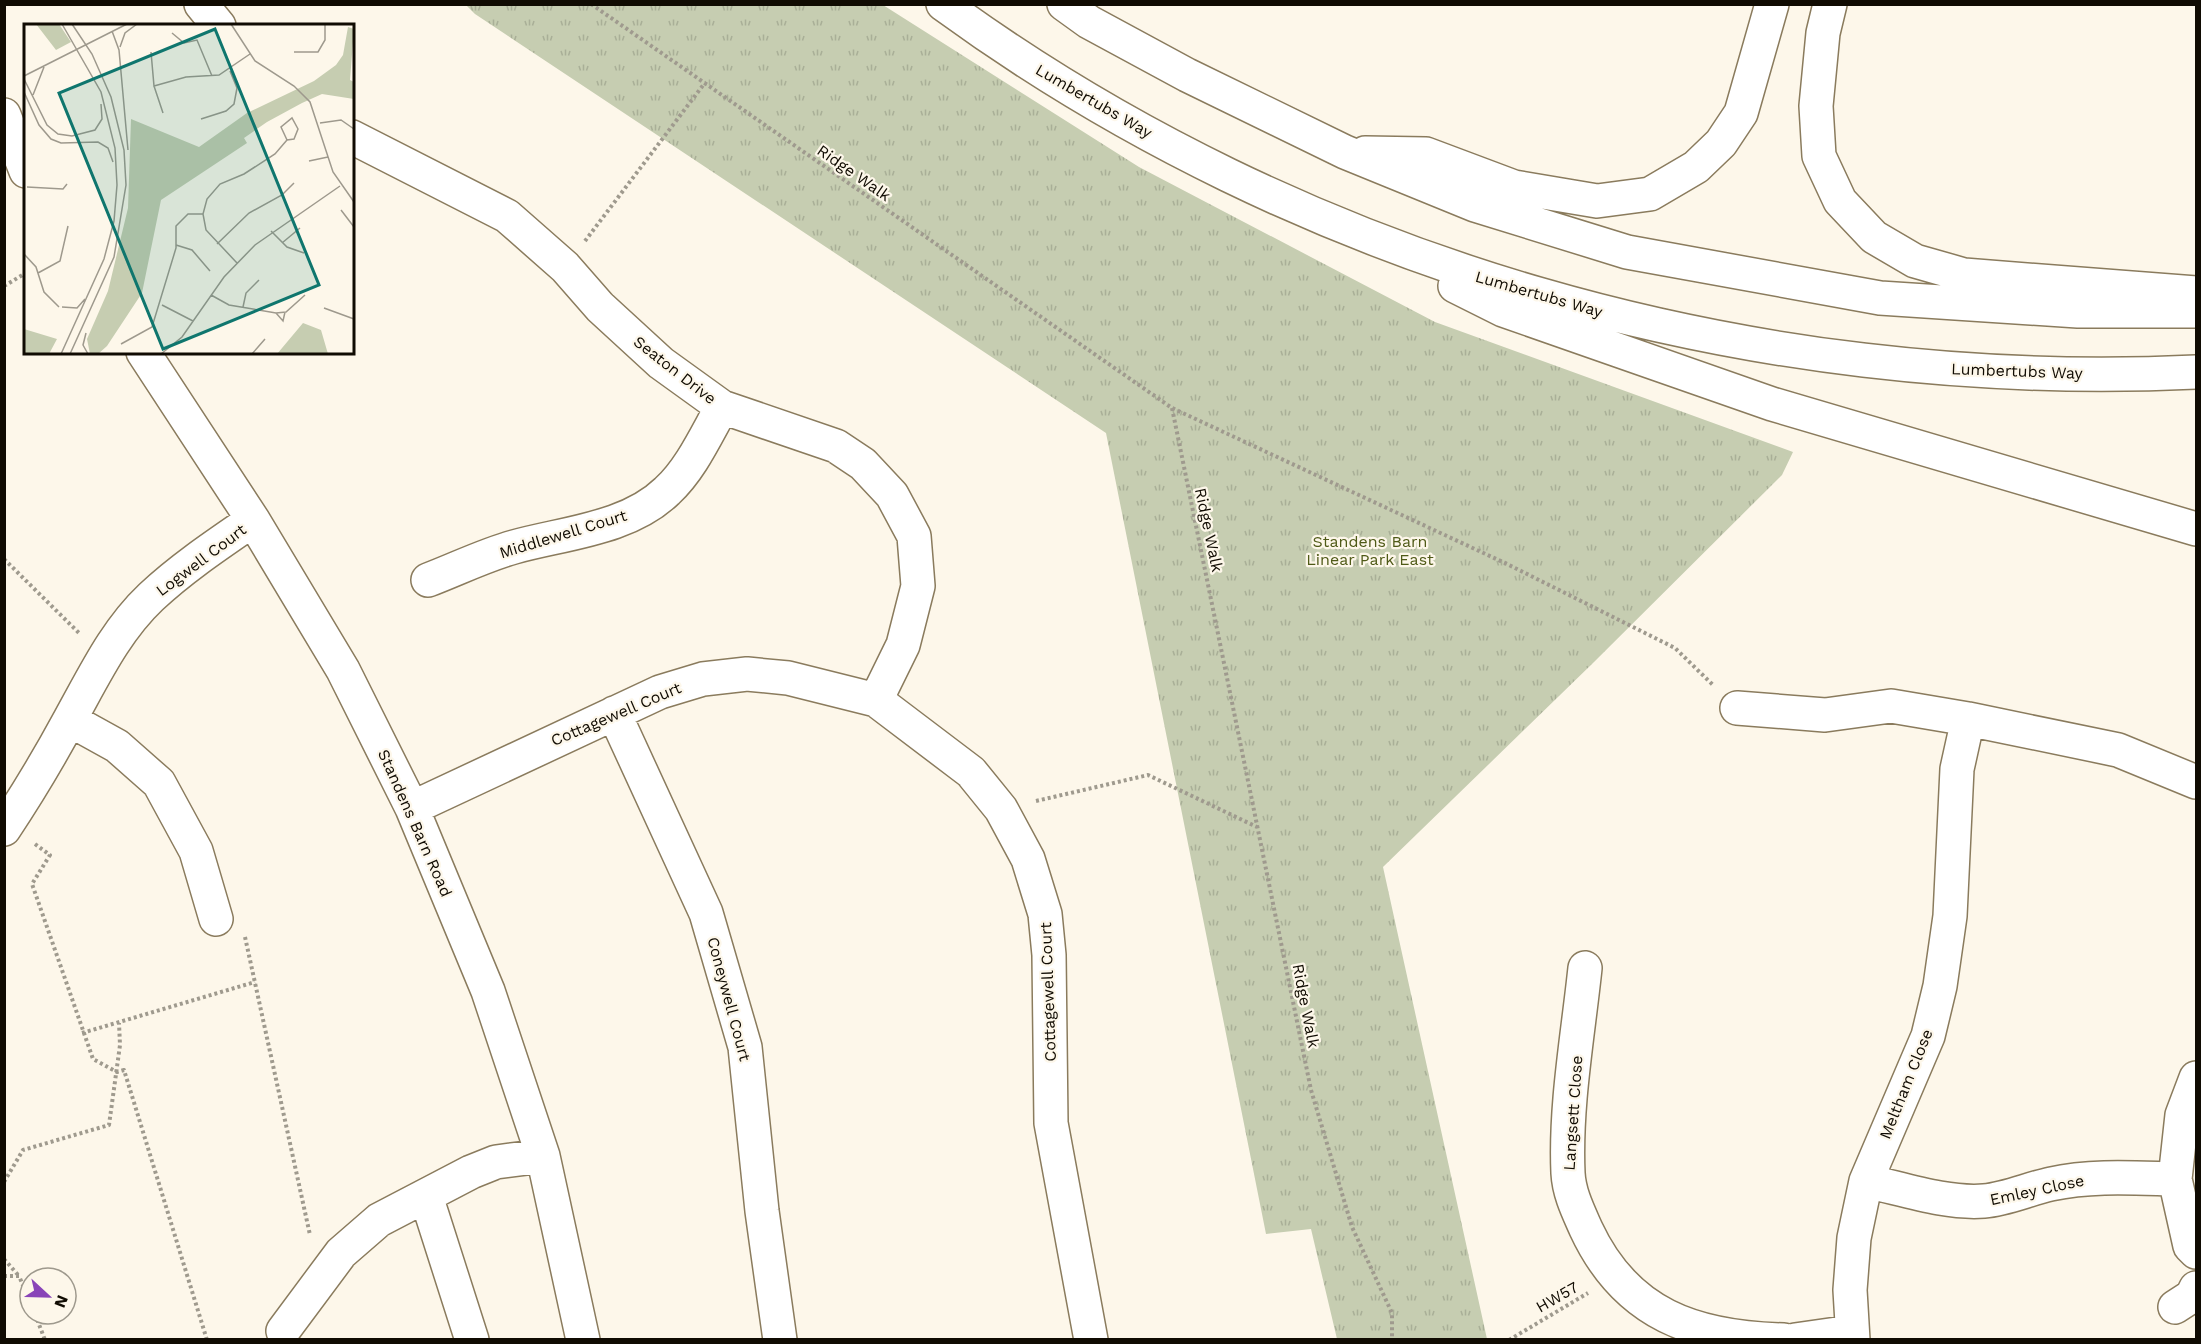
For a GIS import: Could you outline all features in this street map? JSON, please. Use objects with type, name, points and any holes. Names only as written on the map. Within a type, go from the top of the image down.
[{"type":"main road","points":[[201,4],[217,24]]},
{"type":"main road","name":"Lumbertubs Way","points":[[943,4],[1003,48],[1170,146],[1322,218],[1466,273],[1580,307],[1729,340],[1884,363],[2016,373],[2196,372]]},
{"type":"main road","points":[[1064,4],[1089,22],[1187,75],[1345,152],[1475,205],[1627,252],[1880,298],[2078,311],[2196,311]]},
{"type":"main road","points":[[1345,152],[1426,154],[1514,187],[1597,201],[1650,194],[1695,166],[1721,143],[1741,112],[1772,4]]},
{"type":"main road","points":[[1830,4],[1823,33],[1816,106],[1819,156],[1840,201],[1874,237],[1915,261],[1964,275],[2196,293]]},
{"type":"main road","points":[[4,115],[24,166]]},
{"type":"main road","name":"Seaton Drive","points":[[354,138],[507,216],[565,267],[600,307],[661,363],[722,407],[836,446],[854,458],[892,495],[914,536],[918,586],[903,645],[876,700]]},
{"type":"main road","points":[[1322,218],[1503,310],[1635,358],[1772,404],[2196,529]]},
{"type":"main road","name":"Standens Barn Road","points":[[144,354],[254,520],[343,670],[412,808],[488,991],[543,1156],[583,1340]]},
{"type":"main road","name":"Middlewell Court","points":[[428,579],[511,548],[612,522],[643,509],[668,491],[688,464],[722,407]]},
{"type":"main road","name":"Logwell Court","points":[[6,827],[70,720],[103,657],[150,598],[197,559],[254,520]]},
{"type":"main road","name":"Cottagewell Court","points":[[412,808],[614,713],[671,689],[703,680],[747,674],[788,678],[876,700],[971,772],[1001,809],[1028,859],[1045,914],[1049,955],[1051,1123],[1091,1340]]},
{"type":"main road","points":[[1737,708],[1825,715],[1891,706],[1968,719],[2118,750],[2196,782]]},
{"type":"main road","name":"Coneywell Court","points":[[614,713],[706,913],[745,1047],[780,1340]]},
{"type":"main road","name":"Meltham Close","points":[[1852,1336],[1850,1290],[1854,1238],[1866,1181],[1928,1036],[1940,986],[1950,916],[1957,769],[1968,719]]},
{"type":"main road","points":[[70,720],[117,746],[159,783],[196,850],[216,919]]},
{"type":"main road","name":"Langsett Close","points":[[1585,968],[1568,1133],[1568,1175],[1575,1205],[1599,1257],[1618,1278],[1664,1316],[1700,1331],[1740,1338],[1784,1340]]},
{"type":"main road","points":[[2196,1078],[2182,1115],[2175,1179],[2190,1246],[2196,1252]]},
{"type":"main road","points":[[283,1331],[341,1253],[379,1220],[471,1172],[496,1162],[543,1156]]},
{"type":"main road","name":"Emley Close","points":[[1866,1181],[1945,1198],[1982,1201],[2015,1195],[2050,1184],[2089,1178],[2175,1179]]},
{"type":"main road","points":[[426,1196],[472,1340]]},
{"type":"main road","points":[[1795,1340],[1852,1336]]},
{"type":"path","name":"Ridge Walk","points":[[591,4],[1172,408],[1311,1090],[1352,1227],[1392,1313],[1392,1340]]},
{"type":"path","points":[[565,267],[704,84]]},
{"type":"path","points":[[4,286],[24,274]]},
{"type":"path","points":[[1172,408],[1507,564],[1675,648],[1737,708]]},
{"type":"path","points":[[4,559],[103,657]]},
{"type":"path","points":[[1001,809],[1148,775],[1258,827]]},
{"type":"path","points":[[6,827],[50,855],[32,884],[82,1034],[93,1059],[117,1072],[124,1070],[207,1340]]},
{"type":"path","points":[[216,919],[243,926],[320,1280]]},
{"type":"path","points":[[82,1034],[255,982]]},
{"type":"path","points":[[4,1182],[23,1150],[109,1125],[117,1072],[119,1023]]},
{"type":"path","points":[[4,1259],[18,1275]]},
{"type":"path","name":"HW57","points":[[1509,1340],[1568,1303],[1618,1278]]},
{"type":"green space","name":"Standens Barn Linear Park East","points":[[466,5],[883,5],[1139,167],[1435,322],[1793,452],[1782,475],[1383,867],[1487,1339],[1337,1339],[1311,1229],[1266,1234],[1106,433],[475,14]]}]
